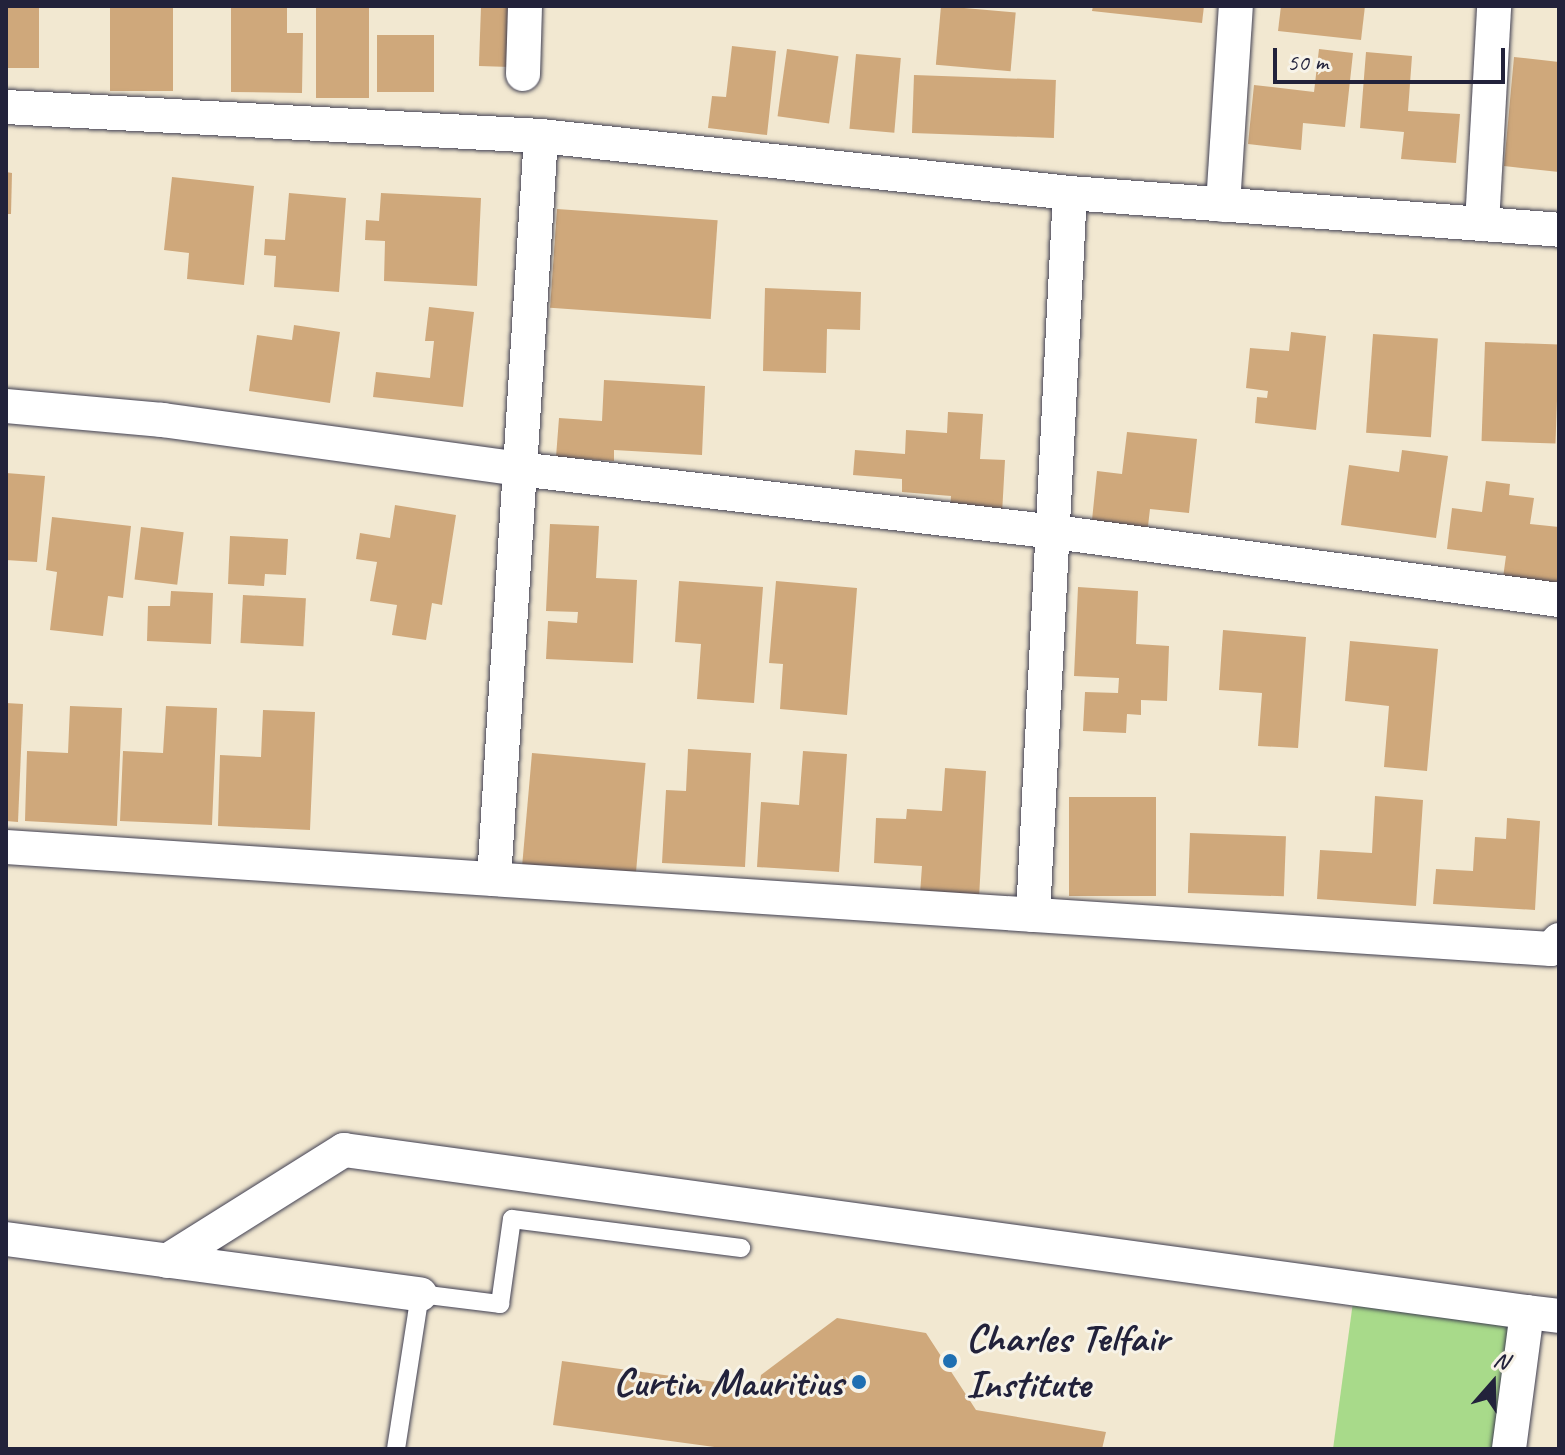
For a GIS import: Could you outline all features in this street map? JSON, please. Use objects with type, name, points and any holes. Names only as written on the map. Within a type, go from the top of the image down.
[{"type":"street","points":[[523,74],[525,6]]},
{"type":"street","points":[[1223,205],[1236,6]]},
{"type":"street","points":[[1482,224],[1494,6]]},
{"type":"street","points":[[6,107],[541,136],[1070,193],[1559,230]]},
{"type":"street","points":[[494,879],[541,136]]},
{"type":"street","points":[[1033,915],[1070,193]]},
{"type":"street","points":[[6,406],[162,420],[519,469],[1055,532],[1559,600]]},
{"type":"street","points":[[6,847],[1551,949],[1559,940]]},
{"type":"street","points":[[167,1261],[344,1150],[1543,1314],[1509,1449]]},
{"type":"street","points":[[6,1239],[420,1294]]},
{"type":"lane","points":[[396,1449],[420,1294],[500,1304],[512,1219],[741,1248]]},
{"type":"green space","points":[[1356,1280],[1513,1305],[1493,1449],[1333,1449]]},
{"type":"building","points":[[6,6],[39,6],[39,68],[6,68]]},
{"type":"building","points":[[110,6],[173,6],[173,91],[110,91]]},
{"type":"building","points":[[231,6],[287,6],[287,33],[303,33],[302,93],[231,92]]},
{"type":"building","points":[[316,6],[369,6],[369,98],[316,98]]},
{"type":"building","points":[[941,6],[1016,13],[1011,71],[936,65]]},
{"type":"building","points":[[1093,6],[1204,6],[1202,23],[1092,11]]},
{"type":"building","points":[[1281,6],[1365,6],[1361,40],[1278,31]]},
{"type":"building","points":[[481,7],[516,8],[514,67],[479,66]]},
{"type":"building","points":[[377,35],[434,35],[434,92],[377,92]]},
{"type":"building","points":[[732,46],[776,51],[767,135],[708,128],[712,96],[726,97]]},
{"type":"building","points":[[787,49],[838,56],[829,124],[778,116]]},
{"type":"building","points":[[1319,49],[1353,53],[1345,127],[1303,123],[1301,150],[1248,144],[1254,85],[1314,92]]},
{"type":"building","points":[[1366,52],[1412,56],[1408,111],[1460,114],[1456,163],[1401,159],[1404,132],[1360,128]]},
{"type":"building","points":[[856,54],[901,58],[894,133],[849,129]]},
{"type":"building","points":[[1514,57],[1559,62],[1559,172],[1504,166]]},
{"type":"building","points":[[914,75],[1056,80],[1054,138],[912,133]]},
{"type":"building","points":[[6,172],[12,173],[11,214],[6,214]]},
{"type":"building","points":[[172,177],[254,186],[244,285],[187,279],[189,253],[164,250]]},
{"type":"building","points":[[289,193],[346,198],[339,292],[274,287],[276,256],[264,255],[265,239],[285,240]]},
{"type":"building","points":[[381,193],[481,198],[477,286],[384,281],[385,241],[365,240],[366,220],[379,221]]},
{"type":"building","points":[[557,209],[718,220],[711,319],[550,308]]},
{"type":"building","points":[[765,288],[861,292],[860,330],[827,329],[826,373],[763,371]]},
{"type":"building","points":[[429,307],[474,312],[463,407],[373,397],[376,372],[430,378],[434,341],[425,341]]},
{"type":"building","points":[[294,325],[340,332],[330,403],[249,391],[257,335],[292,340]]},
{"type":"building","points":[[1291,332],[1326,336],[1316,430],[1255,423],[1257,397],[1267,398],[1268,391],[1246,388],[1250,348],[1289,351]]},
{"type":"building","points":[[1373,334],[1438,339],[1431,437],[1366,433]]},
{"type":"building","points":[[1485,342],[1559,345],[1555,444],[1482,441]]},
{"type":"building","points":[[604,380],[705,386],[702,455],[614,450],[614,461],[556,457],[559,418],[602,421]]},
{"type":"building","points":[[948,412],[983,414],[980,459],[1005,460],[1002,514],[950,511],[951,496],[902,492],[902,479],[853,475],[855,450],[905,454],[906,430],[947,433]]},
{"type":"building","points":[[1127,432],[1197,439],[1189,513],[1150,509],[1147,535],[1091,530],[1097,471],[1122,474]]},
{"type":"building","points":[[1402,450],[1448,456],[1436,538],[1341,525],[1349,465],[1399,472]]},
{"type":"building","points":[[6,473],[45,476],[37,562],[6,560]]},
{"type":"building","points":[[1486,481],[1510,484],[1509,495],[1534,498],[1530,524],[1559,527],[1557,591],[1502,585],[1506,556],[1447,549],[1452,508],[1482,512]]},
{"type":"building","points":[[395,505],[456,515],[442,605],[432,603],[426,640],[392,635],[397,605],[370,601],[377,562],[356,559],[360,533],[390,538]]},
{"type":"building","points":[[52,517],[131,526],[123,598],[108,596],[103,636],[50,630],[57,572],[46,570]]},
{"type":"building","points":[[550,524],[599,526],[596,578],[637,580],[633,663],[546,659],[548,621],[577,623],[578,612],[546,611]]},
{"type":"building","points":[[141,527],[184,532],[177,585],[135,580]]},
{"type":"building","points":[[230,536],[288,539],[286,575],[265,574],[264,586],[228,584]]},
{"type":"building","points":[[679,581],[763,587],[754,703],[697,699],[701,644],[675,642]]},
{"type":"building","points":[[776,581],[857,588],[847,715],[780,709],[783,664],[769,663]]},
{"type":"building","points":[[1078,587],[1138,591],[1136,644],[1169,646],[1167,701],[1141,700],[1141,715],[1127,714],[1126,733],[1083,731],[1085,692],[1118,693],[1119,678],[1074,676]]},
{"type":"building","points":[[171,591],[213,593],[211,644],[147,641],[148,606],[170,606]]},
{"type":"building","points":[[243,595],[306,598],[303,646],[240,643]]},
{"type":"building","points":[[1223,630],[1306,637],[1298,748],[1258,746],[1262,693],[1219,690]]},
{"type":"building","points":[[1350,641],[1438,649],[1427,771],[1384,767],[1389,706],[1345,701]]},
{"type":"building","points":[[6,703],[23,704],[18,822],[6,821]]},
{"type":"building","points":[[70,706],[122,708],[117,826],[25,821],[27,751],[68,753]]},
{"type":"building","points":[[166,706],[217,708],[212,825],[120,821],[123,751],[163,753]]},
{"type":"building","points":[[263,710],[315,712],[310,830],[218,826],[220,755],[261,757]]},
{"type":"building","points":[[688,749],[751,753],[745,867],[662,863],[666,790],[686,791]]},
{"type":"building","points":[[803,751],[847,754],[839,872],[757,867],[761,802],[799,805]]},
{"type":"building","points":[[532,753],[646,763],[636,875],[522,865]]},
{"type":"building","points":[[945,768],[986,771],[979,898],[920,894],[922,866],[874,863],[876,818],[906,819],[907,809],[942,811]]},
{"type":"building","points":[[1375,796],[1423,800],[1416,906],[1317,899],[1320,850],[1372,853]]},
{"type":"building","points":[[1069,797],[1156,797],[1156,896],[1069,896]]},
{"type":"building","points":[[1507,818],[1540,821],[1535,910],[1433,904],[1436,869],[1473,871],[1475,837],[1506,839]]},
{"type":"building","points":[[1190,833],[1286,836],[1284,896],[1188,893]]},
{"type":"building","name":"Curtin Mauritius","points":[[837,1318],[926,1333],[976,1410],[1106,1432],[1102,1449],[729,1449],[553,1425],[562,1361],[759,1388],[761,1375]]},
{"type":"place","name":"Charles Telfair Institute","points":[[950,1361]]},
{"type":"place","name":"Curtin Mauritius","points":[[859,1382]]}]
